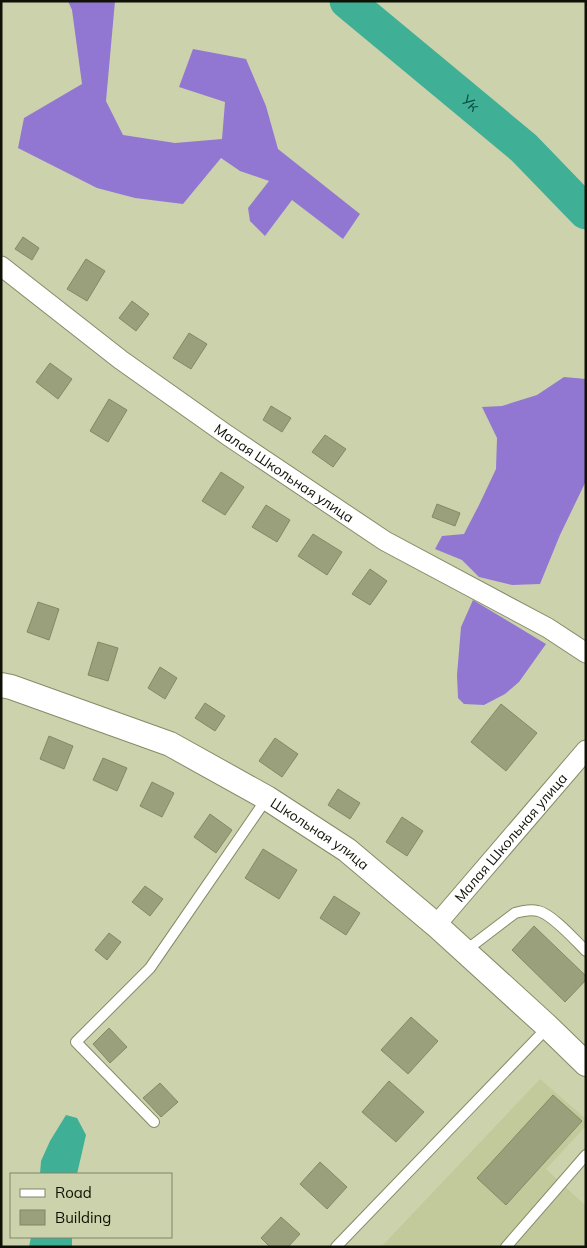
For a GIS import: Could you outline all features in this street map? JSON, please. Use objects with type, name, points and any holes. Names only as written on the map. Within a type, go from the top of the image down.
[{"type":"street","name":"Малая Школьная улица","points":[[1,266],[121,360],[227,435],[385,541],[548,628],[586,653]]},
{"type":"street","name":"Школьная улица","points":[[1,685],[170,744],[267,798],[347,850],[436,925],[586,1064]]},
{"type":"street","name":"Малая Школьная улица","points":[[436,925],[586,750]]},
{"type":"lane","points":[[154,1122],[76,1042],[150,968],[267,798]]},
{"type":"lane","points":[[465,951],[515,913],[524,911],[538,911],[548,914],[586,951]]},
{"type":"lane","points":[[336,1247],[548,1027]]},
{"type":"lane","points":[[506,1247],[586,1155]]},
{"type":"shaded area","points":[[68,1],[115,1],[106,101],[123,135],[175,143],[222,139],[225,102],[179,87],[193,49],[246,59],[266,106],[278,149],[360,214],[343,239],[292,200],[265,236],[250,221],[248,208],[269,181],[240,171],[221,158],[183,204],[135,198],[97,188],[18,148],[24,118],[82,84],[72,10]]},
{"type":"shaded area","points":[[564,377],[586,379],[586,481],[560,535],[540,584],[512,585],[479,577],[462,560],[435,549],[442,536],[464,534],[496,469],[497,438],[482,407],[502,406],[537,395]]},
{"type":"shaded area","points":[[473,600],[546,644],[519,682],[505,694],[484,705],[464,704],[458,698],[457,675],[461,627]]},
{"type":"shaded area","points":[[540,1079],[586,1119],[586,1126],[546,1169],[586,1206],[586,1247],[381,1247]]},
{"type":"water","points":[[66,1115],[77,1118],[86,1135],[77,1173],[40,1173],[41,1161],[50,1141]]},
{"type":"water","points":[[31,1238],[72,1238],[72,1247],[29,1247]]},
{"type":"building","points":[[23,237],[39,248],[32,260],[15,249]]},
{"type":"building","points":[[86,259],[105,271],[87,301],[67,289]]},
{"type":"building","points":[[132,301],[149,314],[136,331],[119,318]]},
{"type":"building","points":[[189,333],[207,344],[191,369],[173,358]]},
{"type":"building","points":[[50,363],[72,379],[58,399],[36,382]]},
{"type":"building","points":[[109,399],[127,410],[108,442],[90,431]]},
{"type":"building","points":[[271,406],[291,418],[282,432],[263,420]]},
{"type":"building","points":[[325,435],[346,449],[333,467],[312,452]]},
{"type":"building","points":[[221,472],[244,487],[225,515],[202,501]]},
{"type":"building","points":[[437,504],[460,513],[455,526],[432,517]]},
{"type":"building","points":[[266,505],[290,520],[277,542],[252,527]]},
{"type":"building","points":[[313,534],[342,552],[327,575],[298,556]]},
{"type":"building","points":[[370,569],[387,581],[370,605],[352,594]]},
{"type":"building","points":[[38,602],[59,609],[49,640],[27,632]]},
{"type":"building","points":[[98,642],[118,648],[108,681],[88,675]]},
{"type":"building","points":[[160,667],[177,678],[165,699],[148,688]]},
{"type":"building","points":[[205,703],[225,716],[215,731],[195,718]]},
{"type":"building","points":[[501,704],[537,733],[506,771],[471,742]]},
{"type":"building","points":[[49,736],[73,746],[64,769],[40,759]]},
{"type":"building","points":[[275,738],[298,754],[282,777],[259,761]]},
{"type":"building","points":[[103,758],[127,768],[117,791],[93,780]]},
{"type":"building","points":[[152,782],[174,793],[162,817],[140,806]]},
{"type":"building","points":[[338,789],[360,803],[350,819],[328,805]]},
{"type":"building","points":[[210,814],[232,830],[216,853],[194,837]]},
{"type":"building","points":[[402,817],[423,831],[407,856],[386,842]]},
{"type":"building","points":[[263,849],[297,870],[279,899],[245,878]]},
{"type":"building","points":[[145,886],[163,899],[150,916],[132,902]]},
{"type":"building","points":[[334,896],[360,913],[346,935],[320,918]]},
{"type":"building","points":[[534,926],[586,976],[586,980],[565,1002],[512,950]]},
{"type":"building","points":[[109,933],[121,942],[107,960],[95,950]]},
{"type":"building","points":[[411,1017],[438,1041],[408,1074],[381,1050]]},
{"type":"building","points":[[109,1028],[127,1047],[110,1063],[93,1044]]},
{"type":"building","points":[[389,1081],[424,1112],[396,1142],[362,1112]]},
{"type":"building","points":[[160,1083],[178,1102],[161,1117],[143,1098]]},
{"type":"building","points":[[553,1095],[582,1121],[506,1205],[477,1178]]},
{"type":"building","points":[[320,1162],[347,1187],[327,1209],[300,1184]]},
{"type":"building","points":[[281,1217],[300,1234],[288,1247],[270,1247],[261,1238]]},
{"type":"waterway","name":"Ук","points":[[347,1],[524,148],[586,212]]}]
